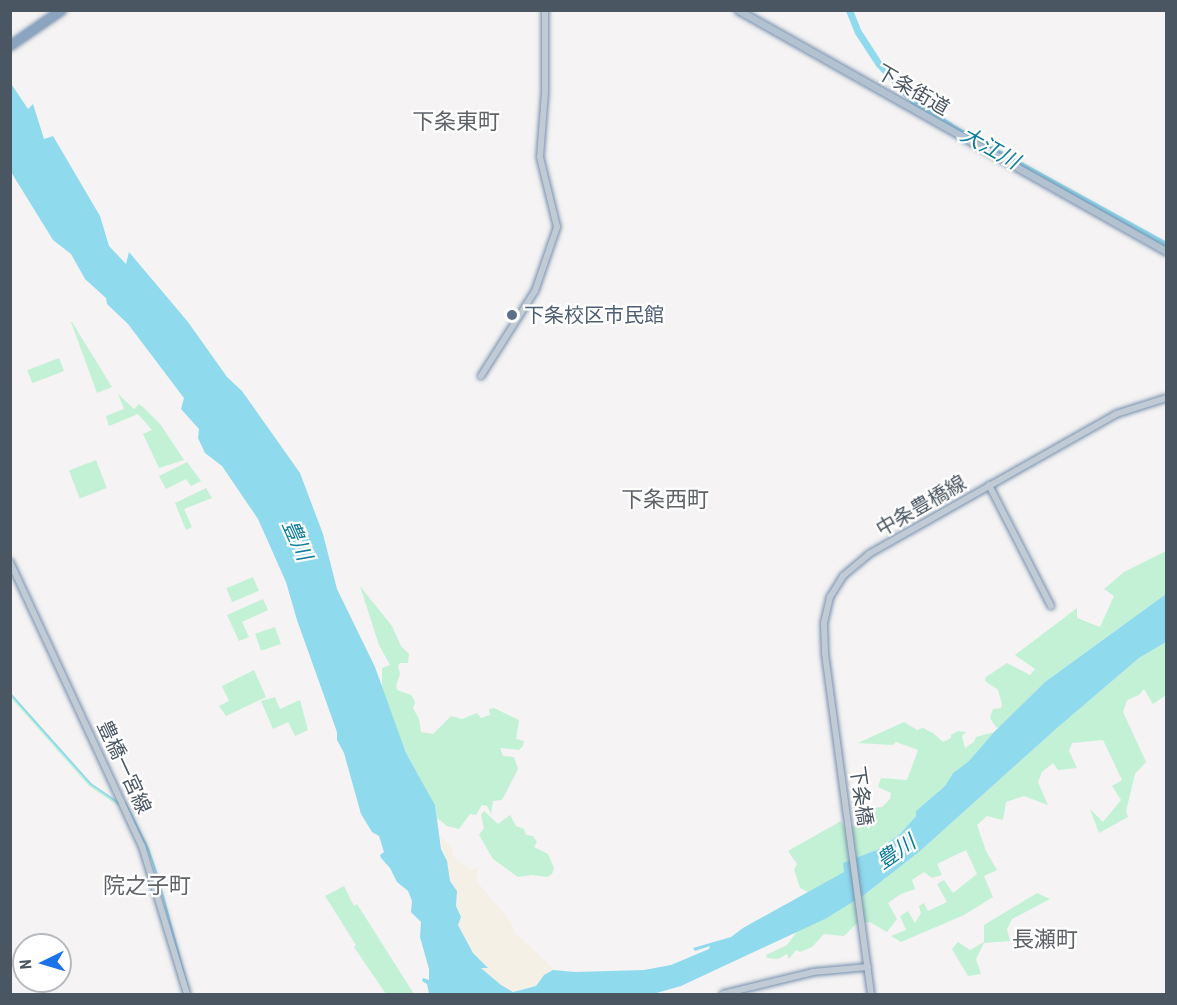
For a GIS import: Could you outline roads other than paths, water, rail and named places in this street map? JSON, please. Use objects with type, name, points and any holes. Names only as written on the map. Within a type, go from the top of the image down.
[{"type":"highway","points":[[10,46],[62,10]]},
{"type":"main road","points":[[481,376],[535,291],[556,228],[540,158],[545,93],[545,10]]},
{"type":"main road","name":"下条街道","points":[[738,10],[1167,251]]},
{"type":"main road","name":"中条豊橋線","points":[[837,740],[823,636],[826,610],[836,587],[853,566],[869,554],[1116,414],[1167,398]]},
{"type":"main road","points":[[990,486],[1051,606]]},
{"type":"main road","name":"豊橋一宮線","points":[[10,562],[147,858],[187,994]]},
{"type":"main road","name":"下条橋","points":[[837,740],[868,967]]},
{"type":"main road","points":[[723,994],[813,972],[868,967],[871,994]]},
{"type":"water","name":"豊川","points":[[10,82],[28,109],[33,104],[44,139],[53,136],[100,216],[109,246],[126,264],[129,252],[188,322],[227,377],[242,391],[300,473],[323,534],[337,589],[375,667],[406,753],[435,805],[441,849],[447,861],[450,881],[457,891],[456,906],[461,917],[458,925],[473,953],[488,968],[481,968],[513,992],[536,986],[544,975],[553,970],[575,972],[644,970],[671,965],[709,949],[710,946],[695,951],[693,948],[731,937],[743,928],[844,872],[843,863],[879,849],[901,833],[916,816],[916,811],[945,786],[953,773],[969,761],[994,732],[1045,682],[1166,594],[1166,642],[1139,658],[919,852],[864,895],[827,918],[681,986],[653,994],[429,994],[427,984],[422,981],[423,978],[429,980],[429,969],[420,937],[421,922],[411,912],[412,901],[408,891],[397,882],[390,868],[381,858],[380,855],[384,852],[379,836],[372,832],[361,814],[344,753],[337,740],[337,732],[297,620],[286,582],[258,519],[222,466],[205,453],[198,438],[199,429],[181,409],[184,398],[128,324],[107,304],[106,298],[85,279],[71,254],[53,240],[11,172]]},
{"type":"waterway","name":"大江川","points":[[849,10],[858,32],[879,64],[913,101],[953,128],[1166,245]]},
{"type":"waterway","points":[[10,693],[91,784],[119,803]]},
{"type":"waterway","points":[[126,803],[149,850],[158,876],[188,987]]},
{"type":"place","name":"下条校区市民館","points":[[512,315]]},
{"type":"district","name":"下条東町","points":[[456,122]]},
{"type":"district","name":"下条西町","points":[[665,500]]},
{"type":"district","name":"院之子町","points":[[147,886]]},
{"type":"district","name":"長瀬町","points":[[1045,940]]}]
